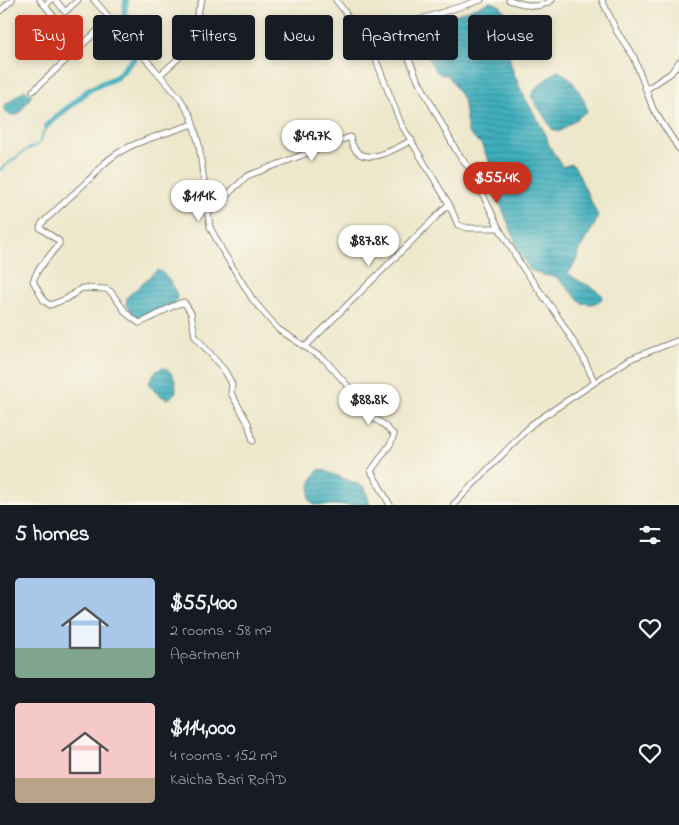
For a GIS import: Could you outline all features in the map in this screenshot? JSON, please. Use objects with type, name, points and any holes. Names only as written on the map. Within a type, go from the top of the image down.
[{"type":"street","points":[[0,11],[12,0]]},
{"type":"street","points":[[40,0],[52,15]]},
{"type":"street","points":[[45,6],[51,0]]},
{"type":"street","points":[[56,0],[65,12],[78,0]]},
{"type":"street","points":[[94,0],[107,15]]},
{"type":"street","points":[[160,74],[193,45],[192,29],[202,0]]},
{"type":"street","points":[[336,0],[346,15]]},
{"type":"street","points":[[434,15],[481,0]]},
{"type":"street","points":[[508,0],[531,7],[546,4],[552,0]]},
{"type":"street","points":[[602,0],[617,32],[634,57],[653,109],[679,149]]},
{"type":"street","points":[[83,45],[93,35]]},
{"type":"street","points":[[33,91],[67,60]]},
{"type":"street","points":[[147,60],[179,97],[193,124],[199,145],[210,227],[253,300],[278,329],[325,360],[356,395],[363,412],[383,424],[394,435],[391,443],[371,471],[390,505]]},
{"type":"street","points":[[376,60],[402,124],[449,204],[458,225],[468,228],[499,228]]},
{"type":"street","points":[[409,60],[416,76],[457,152],[472,172],[499,228],[523,268],[555,312],[583,357],[594,381]]},
{"type":"street","points":[[647,89],[671,73],[679,62]]},
{"type":"street","points":[[193,124],[128,148],[101,166],[95,174],[42,223],[40,228],[59,241],[59,244],[38,270],[33,281],[44,301],[50,305],[66,299],[82,288],[106,289],[111,292],[127,314],[139,323],[151,319],[175,304],[184,302],[191,313],[195,336],[225,371],[232,384],[231,393],[248,423],[253,441]]},
{"type":"street","points":[[207,214],[247,176],[329,144],[350,137],[352,148],[360,154],[373,156],[387,154],[412,140]]},
{"type":"street","points":[[305,347],[449,204]]},
{"type":"street","points":[[454,505],[532,424],[594,381],[630,359],[679,340]]},
{"type":"water","points":[[490,2],[499,5],[504,11],[506,15],[468,15],[468,60],[510,60],[522,92],[562,167],[571,164],[575,167],[598,216],[575,264],[568,273],[603,296],[600,301],[592,304],[582,303],[556,277],[542,275],[530,270],[519,251],[502,208],[489,188],[489,161],[481,144],[468,133],[463,99],[448,75],[442,75],[435,70],[430,60],[458,60],[458,15],[455,15]]},
{"type":"water","points":[[557,71],[567,77],[576,87],[587,111],[559,132],[552,129],[531,96],[537,87]]},
{"type":"water","points":[[24,90],[32,95],[18,115],[10,115],[4,110],[4,106]]},
{"type":"water","points":[[157,270],[164,274],[170,282],[177,295],[177,299],[175,303],[146,318],[137,319],[126,305],[127,297]]},
{"type":"water","points":[[163,367],[172,374],[176,384],[176,392],[169,399],[157,393],[149,382],[155,372]]},
{"type":"water","points":[[320,469],[365,487],[370,505],[314,505],[309,497],[310,488],[317,471]]},
{"type":"waterway","points":[[46,126],[90,89],[117,77],[148,43],[124,16],[126,0]]},
{"type":"waterway","points":[[0,170],[26,150],[39,144],[43,133],[56,117]]}]
